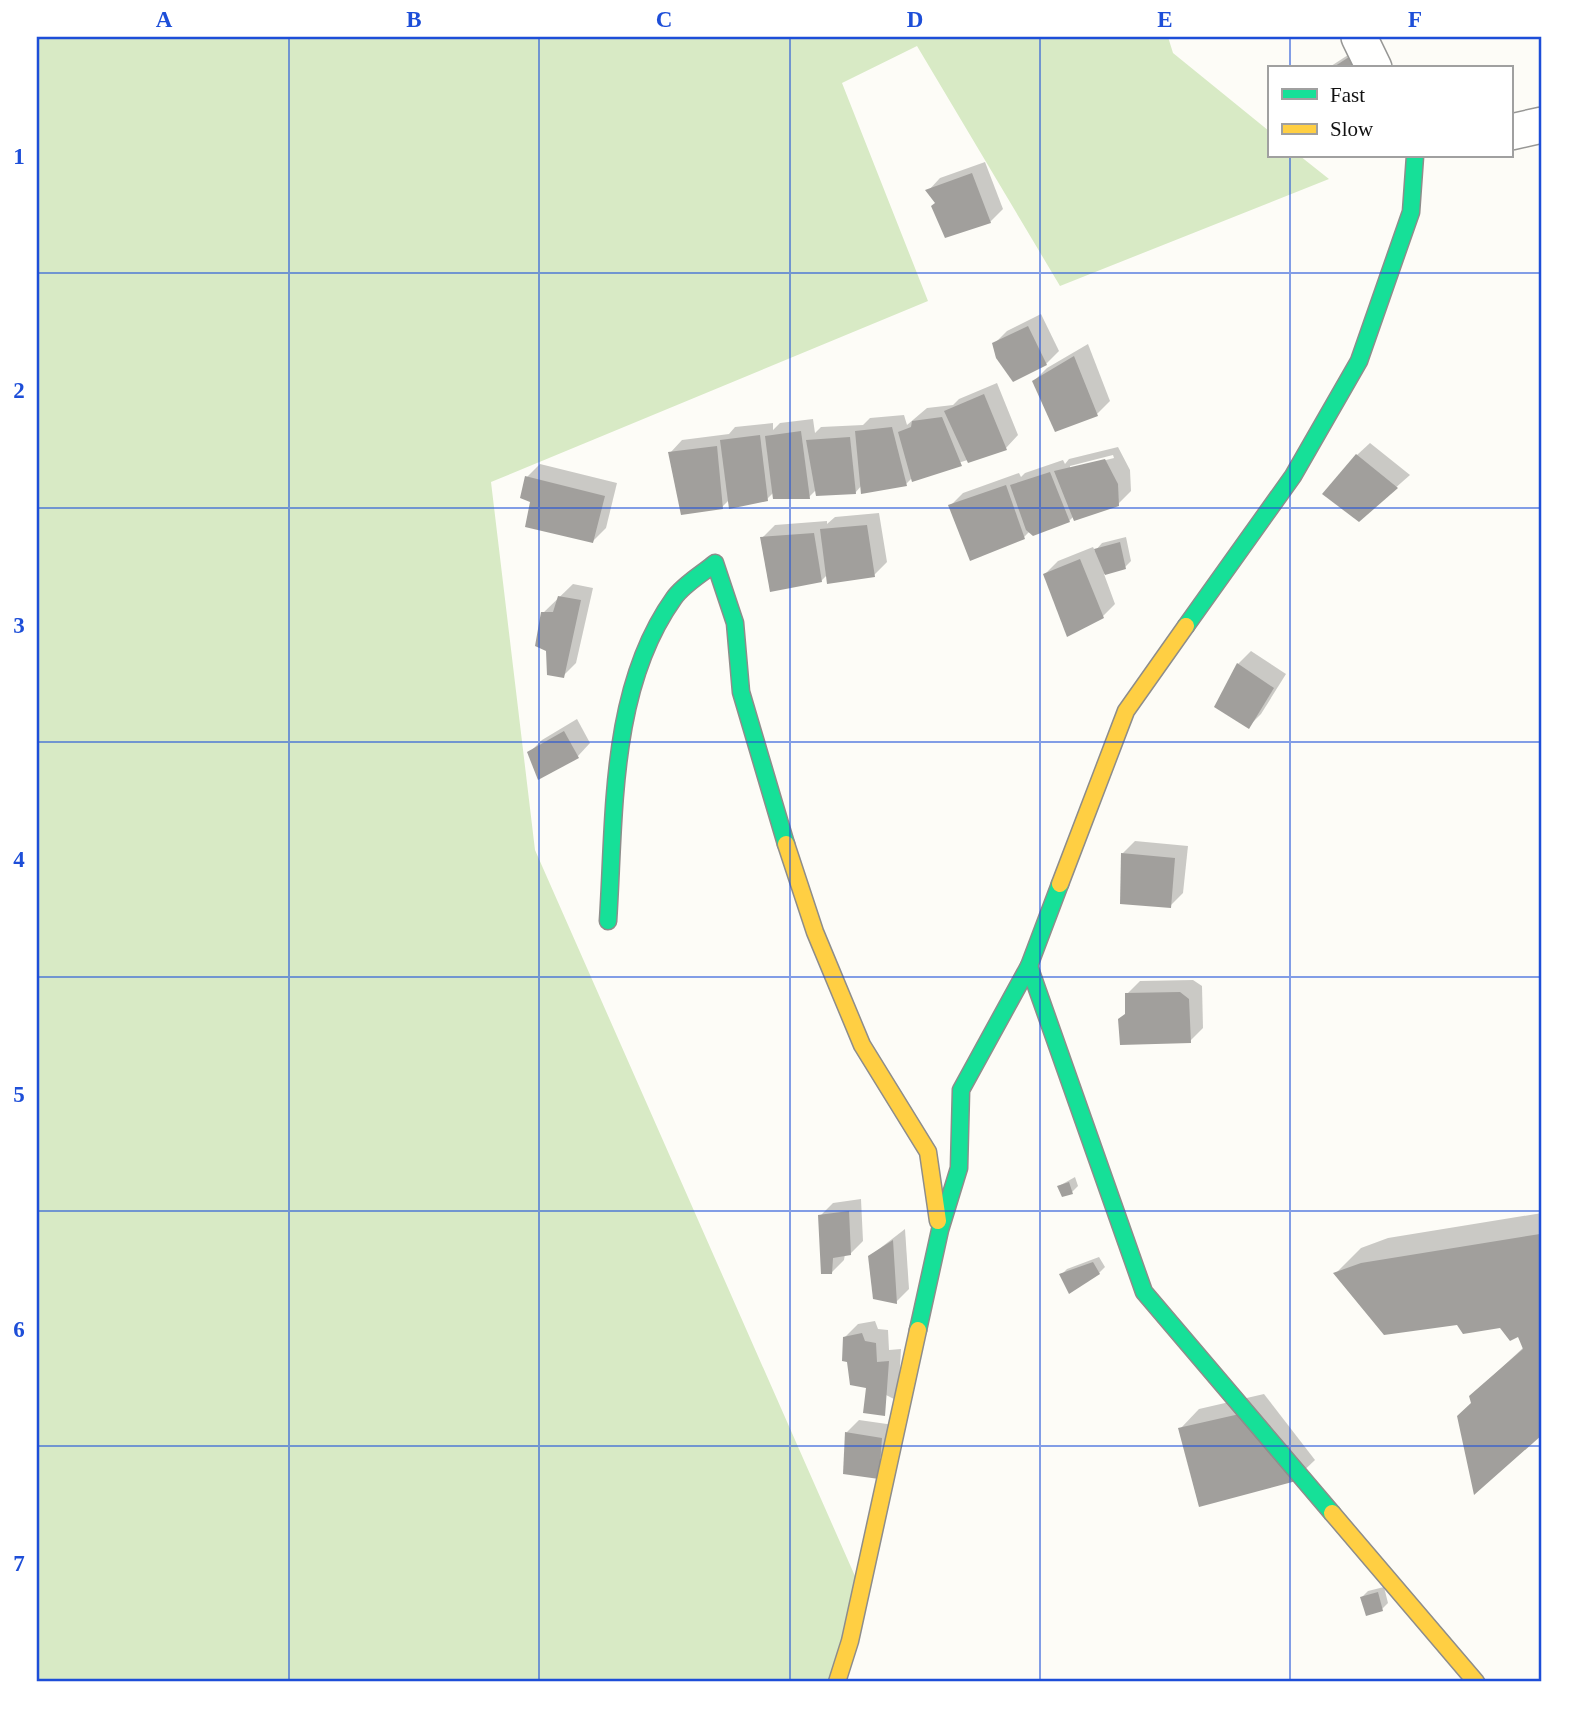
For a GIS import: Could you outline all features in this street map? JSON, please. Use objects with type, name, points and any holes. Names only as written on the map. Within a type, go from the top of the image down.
[{"type":"street","points":[[1359,37],[1373,66]]},
{"type":"street","points":[[1512,132],[1542,125]]},
{"type":"street","points":[[837,1682],[850,1641],[940,1230],[959,1168],[961,1090],[1029,966],[1126,711],[1293,476],[1359,361],[1411,212],[1415,158]]},
{"type":"street","points":[[608,921],[625,714],[649,646],[675,597],[715,563],[735,623],[741,692],[772,800],[815,932],[862,1045],[928,1152],[940,1230]]},
{"type":"street","points":[[1029,966],[1144,1292],[1476,1682]]},
{"type":"green space","points":[[37,37],[1168,37],[1173,53],[1268,130],[1268,158],[1303,158],[1329,179],[1060,286],[917,46],[842,83],[928,301],[491,482],[535,850],[862,1592],[834,1682],[37,1682]]},
{"type":"building","points":[[1349,57],[1355,66],[1335,66]]},
{"type":"building","points":[[972,173],[991,223],[945,238],[931,206],[935,203],[925,190]]},
{"type":"building","points":[[1028,326],[1047,365],[1013,382],[996,358],[992,343]]},
{"type":"building","points":[[1074,356],[1098,416],[1055,432],[1032,381]]},
{"type":"building","points":[[984,394],[1007,450],[968,463],[944,411]]},
{"type":"building","points":[[942,417],[962,466],[912,482],[898,432],[911,427],[912,421]]},
{"type":"building","points":[[892,427],[907,486],[861,494],[855,431]]},
{"type":"building","points":[[801,431],[810,499],[773,499],[765,436]]},
{"type":"building","points":[[760,435],[768,501],[729,509],[720,440]]},
{"type":"building","points":[[850,437],[856,494],[816,496],[806,440]]},
{"type":"building","points":[[717,446],[723,509],[681,515],[668,452]]},
{"type":"building","points":[[1356,454],[1398,488],[1359,522],[1322,494]]},
{"type":"building","points":[[1105,459],[1118,484],[1119,506],[1074,521],[1054,471]]},
{"type":"building","points":[[1050,472],[1070,522],[1033,536],[1026,530],[1010,485]]},
{"type":"building","points":[[525,476],[605,496],[593,543],[525,527],[530,502],[520,498]]},
{"type":"building","points":[[1006,485],[1025,539],[970,561],[948,505]]},
{"type":"building","points":[[867,525],[875,577],[827,584],[820,529]]},
{"type":"building","points":[[814,533],[822,582],[770,592],[760,537]]},
{"type":"building","points":[[1120,542],[1126,569],[1105,575],[1094,549]]},
{"type":"building","points":[[1080,559],[1104,618],[1067,637],[1043,574]]},
{"type":"building","points":[[558,596],[581,600],[564,678],[547,675],[546,651],[535,646],[541,612],[553,612]]},
{"type":"building","points":[[1237,663],[1274,688],[1249,729],[1214,707]]},
{"type":"building","points":[[564,731],[579,758],[538,780],[527,752]]},
{"type":"building","points":[[1121,853],[1175,858],[1171,908],[1120,904]]},
{"type":"building","points":[[1180,992],[1189,999],[1191,1043],[1120,1045],[1118,1019],[1125,1014],[1125,993]]},
{"type":"building","points":[[1069,1182],[1073,1194],[1062,1197],[1057,1186]]},
{"type":"building","points":[[849,1211],[851,1255],[833,1258],[832,1274],[821,1274],[818,1215]]},
{"type":"building","points":[[1540,1234],[1542,1435],[1474,1495],[1457,1416],[1471,1403],[1469,1396],[1523,1349],[1518,1337],[1510,1341],[1500,1328],[1463,1334],[1457,1325],[1384,1335],[1333,1273],[1361,1263]]},
{"type":"building","points":[[893,1240],[897,1304],[873,1299],[868,1256]]},
{"type":"building","points":[[1093,1262],[1100,1274],[1069,1294],[1059,1274]]},
{"type":"building","points":[[862,1333],[865,1341],[876,1343],[877,1362],[889,1361],[885,1416],[863,1413],[866,1388],[850,1385],[847,1362],[842,1361],[843,1337]]},
{"type":"building","points":[[1244,1413],[1296,1481],[1199,1507],[1178,1428]]},
{"type":"building","points":[[845,1432],[882,1438],[879,1479],[843,1474]]},
{"type":"building","points":[[1378,1592],[1383,1611],[1366,1616],[1360,1597]]},
{"type":"traffic: fast","points":[[1186,626],[1293,476],[1359,361],[1411,212],[1415,158]]},
{"type":"traffic: fast","points":[[608,921],[619,754],[626,712],[637,672],[653,634],[674,598],[715,563],[735,623],[741,692],[786,844]]},
{"type":"traffic: fast","points":[[918,1330],[940,1230],[959,1168],[961,1090],[1029,966],[1060,884]]},
{"type":"traffic: fast","points":[[1029,966],[1144,1292],[1332,1513]]},
{"type":"traffic: slow","points":[[1060,884],[1126,711],[1186,626]]},
{"type":"traffic: slow","points":[[786,844],[815,932],[862,1045],[928,1152],[938,1221]]},
{"type":"traffic: slow","points":[[837,1682],[850,1641],[918,1330]]},
{"type":"traffic: slow","points":[[1332,1513],[1476,1682]]}]
